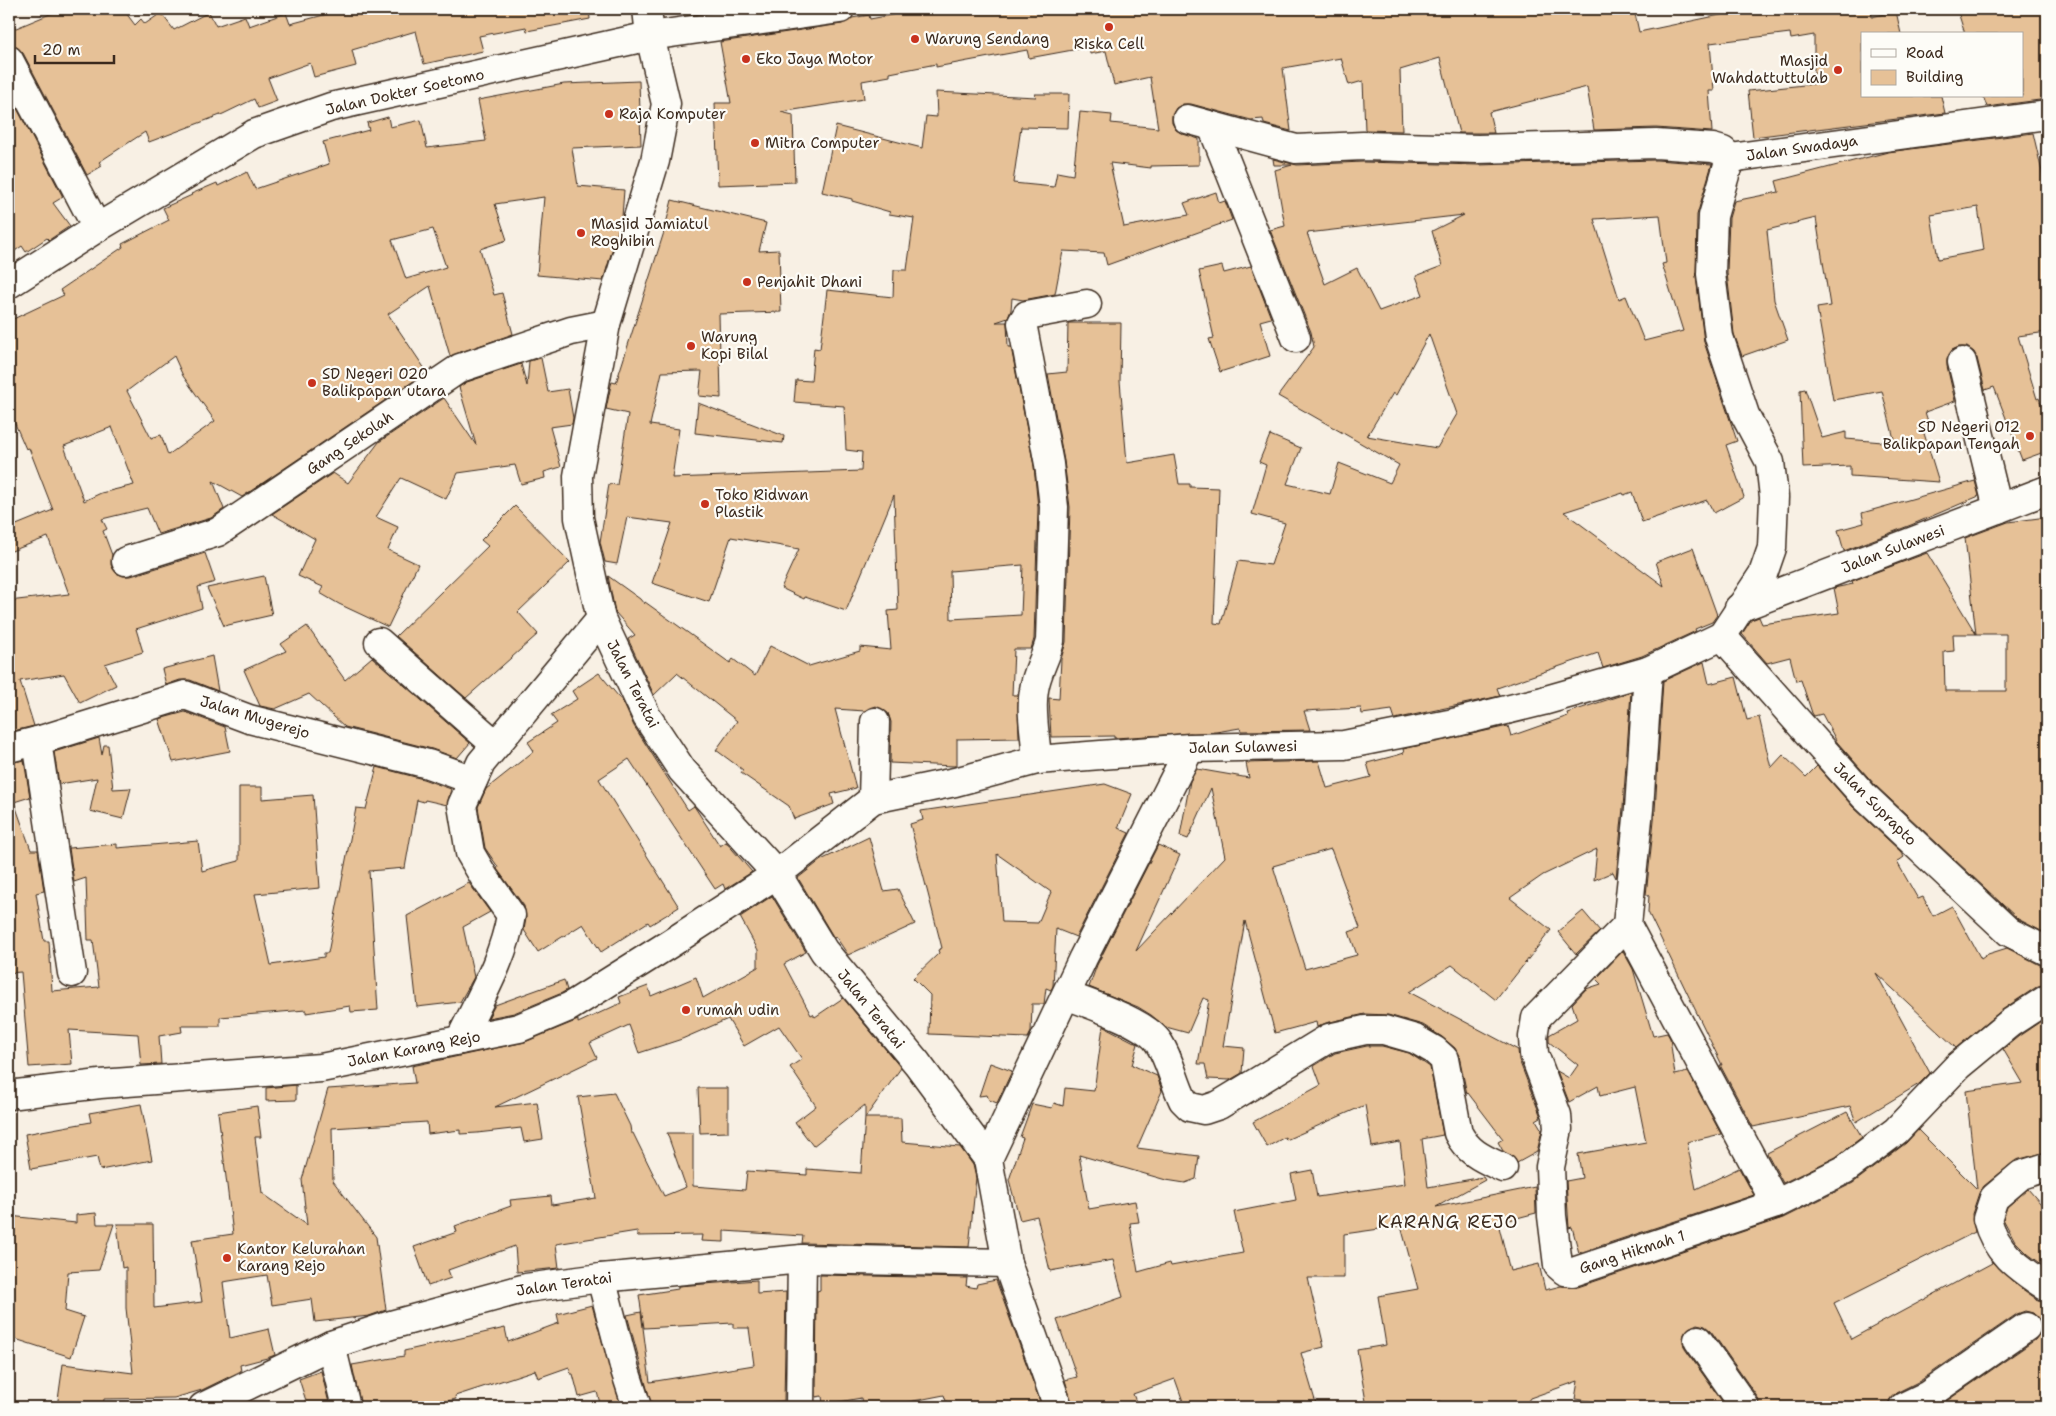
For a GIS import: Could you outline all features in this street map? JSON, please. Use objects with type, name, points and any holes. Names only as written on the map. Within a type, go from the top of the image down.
[{"type":"street","name":"Jalan Teratai","points":[[646,9],[650,36],[666,104],[654,161],[606,324],[578,476],[579,518],[601,619],[647,717],[682,770],[777,874],[824,951],[916,1063],[988,1159],[1007,1263],[1058,1407]]},
{"type":"street","name":"Jalan Dokter Soetomo","points":[[9,284],[254,134],[331,107],[650,36],[840,9]]},
{"type":"street","points":[[9,60],[98,228]]},
{"type":"street","name":"Jalan Swadaya","points":[[1722,636],[1763,574],[1772,548],[1774,497],[1770,462],[1745,415],[1719,337],[1710,274],[1712,216],[1730,158],[2047,115]]},
{"type":"street","points":[[1296,338],[1200,122],[1296,149],[1363,146],[1478,148],[1656,144],[1713,148],[1723,151],[1730,158]]},
{"type":"street","points":[[1038,760],[1033,706],[1034,690],[1036,679],[1046,658],[1050,642],[1054,512],[1049,464],[1022,323],[1027,315],[1087,304]]},
{"type":"street","name":"Gang Sekolah","points":[[126,561],[218,532],[460,368],[571,331],[606,324]]},
{"type":"street","points":[[1962,362],[1998,509]]},
{"type":"street","name":"Jalan Sulawesi","points":[[1739,608],[2047,490]]},
{"type":"street","points":[[460,1040],[508,936],[511,915],[484,877],[470,853],[462,805],[481,763],[601,619]]},
{"type":"street","name":"Jalan Sulawesi","points":[[777,874],[873,799],[955,782],[1038,760],[1099,757],[1190,748],[1344,745],[1449,724],[1543,701],[1648,671],[1722,636]]},
{"type":"street","name":"Jalan Suprapto","points":[[1722,636],[1864,796],[2009,932],[2047,950]]},
{"type":"street","points":[[379,642],[496,745]]},
{"type":"street","points":[[1648,671],[1639,809],[1627,926],[1776,1204]]},
{"type":"street","name":"Jalan Mugerejo","points":[[9,748],[36,742],[185,695],[249,719],[428,764],[473,780]]},
{"type":"street","points":[[873,799],[874,722]]},
{"type":"street","points":[[36,742],[72,972]]},
{"type":"street","points":[[988,1159],[1066,994],[1190,748]]},
{"type":"street","name":"Jalan Karang Rejo","points":[[9,1095],[100,1084],[321,1068],[519,1028],[569,1007],[777,874]]},
{"type":"street","name":"Gang Hikmah 1","points":[[1627,926],[1536,1018],[1533,1037],[1534,1054],[1557,1115],[1558,1129],[1550,1167],[1552,1216],[1558,1265],[1564,1270],[1573,1272],[1776,1204],[1844,1170],[1896,1131],[1958,1066],[2010,1023],[2047,999]]},
{"type":"street","points":[[1066,994],[1135,1024],[1153,1035],[1160,1044],[1183,1100],[1190,1107],[1204,1110],[1231,1100],[1329,1038],[1365,1030],[1399,1033],[1415,1039],[1434,1050],[1444,1059],[1458,1133],[1463,1144],[1474,1154],[1503,1168]]},
{"type":"street","points":[[2047,1167],[2021,1175],[1994,1198],[1986,1219],[1997,1242],[2011,1261],[2047,1287]]},
{"type":"street","name":"Jalan Teratai","points":[[203,1407],[331,1345],[391,1325],[526,1288],[601,1278],[802,1259],[1007,1263]]},
{"type":"street","points":[[800,1407],[802,1259]]},
{"type":"street","points":[[601,1278],[625,1370],[637,1407]]},
{"type":"street","points":[[1903,1407],[1928,1395],[2026,1327]]},
{"type":"street","points":[[1698,1340],[1745,1407]]},
{"type":"street","points":[[331,1345],[346,1407]]},
{"type":"building","points":[[62,9],[123,9],[135,25],[141,19],[145,24],[161,13],[174,30],[209,12],[216,26],[245,16],[249,26],[286,13],[290,24],[346,9],[589,9],[590,19],[527,31],[526,27],[479,36],[483,51],[424,64],[416,31],[352,50],[356,66],[314,77],[310,63],[268,78],[277,101],[258,108],[254,99],[223,114],[149,142],[145,132],[99,162],[102,166],[87,175],[23,53],[17,47],[9,45],[9,31]]},
{"type":"building","points":[[923,9],[1288,9],[1288,12],[1313,9],[1634,9],[1639,32],[1725,14],[1724,9],[1871,9],[1872,17],[1896,11],[1901,32],[1861,32],[1861,98],[1941,98],[1945,113],[1753,137],[1748,91],[1814,84],[1814,35],[1791,39],[1790,33],[1710,43],[1714,91],[1709,91],[1712,132],[1656,128],[1594,130],[1587,87],[1489,112],[1494,133],[1459,133],[1440,58],[1400,70],[1402,131],[1365,130],[1363,81],[1349,85],[1341,58],[1283,68],[1291,131],[1264,124],[1263,119],[1251,120],[1191,104],[1183,104],[1176,108],[1172,115],[1172,123],[1176,130],[1199,139],[1199,165],[1151,166],[1151,168],[1110,163],[1124,227],[1189,215],[1184,203],[1216,192],[1219,203],[1225,201],[1232,220],[1107,265],[1104,253],[1063,251],[1055,294],[1023,300],[1012,298],[1008,318],[996,322],[1007,322],[1008,347],[1011,347],[1034,466],[1038,508],[1034,639],[1031,649],[1014,649],[1012,695],[1018,695],[1019,738],[957,739],[957,765],[954,766],[890,763],[891,722],[888,713],[876,706],[865,711],[835,709],[856,788],[831,794],[834,804],[794,819],[789,806],[741,773],[743,770],[716,750],[737,721],[677,673],[654,695],[628,639],[635,635],[615,612],[608,576],[644,604],[645,602],[730,663],[733,659],[755,676],[770,646],[809,666],[860,651],[860,647],[891,650],[888,611],[898,610],[894,495],[846,611],[805,597],[804,599],[781,588],[799,549],[731,537],[709,602],[652,583],[672,523],[627,517],[617,564],[605,562],[600,542],[609,484],[617,485],[628,414],[606,409],[611,385],[612,382],[616,383],[664,232],[672,200],[766,223],[759,251],[779,250],[781,312],[719,314],[721,398],[699,396],[702,371],[662,372],[650,425],[679,429],[672,478],[861,471],[862,452],[846,450],[844,406],[794,402],[796,380],[811,381],[814,348],[820,349],[827,290],[893,297],[894,270],[907,270],[914,218],[889,214],[890,212],[852,201],[852,199],[822,192],[836,126],[922,148],[926,116],[937,117],[936,92],[1036,97],[1035,94],[1069,94],[1068,128],[1021,127],[1013,183],[1054,187],[1057,172],[1073,175],[1080,112],[1112,115],[1111,123],[1158,128],[1150,77],[1114,85],[1106,51],[1090,54],[1089,47],[1029,58],[1027,50],[936,67],[936,64],[890,73],[890,76],[862,81],[864,99],[781,112],[793,115],[795,182],[718,185],[715,103],[731,103],[720,42],[842,24],[852,18],[869,15],[870,19]],"holes":[[[1023,565],[1021,615],[951,619],[950,571]]]},
{"type":"building","points":[[1957,9],[2047,9],[2047,99],[1987,107],[1984,98],[2024,98],[2024,32],[1964,32]]},
{"type":"building","points":[[639,81],[641,145],[572,148],[578,186],[624,190],[622,217],[603,281],[537,275],[544,197],[495,204],[507,240],[480,249],[494,295],[502,293],[513,334],[450,356],[430,286],[388,314],[427,372],[242,497],[213,481],[224,509],[211,518],[158,534],[147,508],[102,519],[107,529],[103,531],[112,555],[111,565],[116,573],[123,576],[131,576],[205,553],[215,582],[198,587],[202,608],[136,629],[143,652],[105,664],[116,685],[80,703],[64,674],[20,681],[34,726],[9,732],[9,601],[69,594],[48,537],[9,552],[9,528],[53,510],[29,448],[26,449],[9,410],[9,321],[64,295],[60,290],[123,247],[122,244],[169,220],[163,208],[191,194],[217,183],[218,186],[247,172],[255,189],[329,164],[323,142],[369,130],[367,123],[388,117],[390,127],[421,120],[427,148],[486,141],[478,100],[564,84]],"holes":[[[433,229],[446,267],[406,279],[392,240]],[[174,356],[183,376],[215,421],[168,455],[161,435],[151,438],[127,391]],[[112,427],[134,485],[101,493],[84,501],[64,446]]]},
{"type":"building","points":[[9,93],[63,197],[53,203],[70,226],[26,252],[22,246],[9,255],[9,134],[13,132],[9,113]]},
{"type":"building","points":[[2033,133],[2047,193],[2047,332],[2018,336],[2037,399],[2039,398],[2047,422],[2047,451],[2022,460],[1994,387],[1985,390],[1974,352],[1967,347],[1959,347],[1952,350],[1947,358],[1955,401],[1925,412],[1930,428],[1923,430],[1939,482],[1850,476],[1850,466],[1803,468],[1800,390],[1805,389],[1822,438],[1846,432],[1846,439],[1895,443],[1882,391],[1833,400],[1817,308],[1830,306],[1816,218],[1767,230],[1774,300],[1788,340],[1742,356],[1734,334],[1727,273],[1729,218],[1734,201],[1779,192],[1776,181],[1888,152]],"holes":[[[1978,207],[1984,250],[1938,259],[1931,215]]]},
{"type":"building","points":[[1273,159],[1297,165],[1363,162],[1478,165],[1656,160],[1712,164],[1697,215],[1696,276],[1704,342],[1737,441],[1726,445],[1744,497],[1714,513],[1707,500],[1642,522],[1632,492],[1624,495],[1623,493],[1564,512],[1664,586],[1656,562],[1693,548],[1717,615],[1712,622],[1642,656],[1603,668],[1598,653],[1497,688],[1500,696],[1395,719],[1392,710],[1362,714],[1361,708],[1304,711],[1310,730],[1241,731],[1240,728],[1216,732],[1114,738],[1114,736],[1051,737],[1049,698],[1059,699],[1061,659],[1066,642],[1070,507],[1064,461],[1048,374],[1067,372],[1068,323],[1121,323],[1120,381],[1127,463],[1174,455],[1179,484],[1190,484],[1190,487],[1219,488],[1214,623],[1221,624],[1238,561],[1271,565],[1285,523],[1252,514],[1266,465],[1259,462],[1270,435],[1301,448],[1287,484],[1330,494],[1339,463],[1390,483],[1399,465],[1278,396],[1314,347],[1311,332],[1270,230],[1285,226],[1275,170],[1292,165],[1274,165]],"holes":[[[1464,215],[1432,231],[1442,266],[1416,276],[1423,295],[1379,311],[1357,268],[1325,284],[1307,233]],[[1660,215],[1666,263],[1662,264],[1683,331],[1644,341],[1626,296],[1619,299],[1594,219]],[[1429,334],[1457,414],[1437,448],[1367,436],[1393,393],[1396,395]]]},
{"type":"building","points":[[1222,266],[1224,273],[1251,266],[1271,318],[1260,321],[1270,356],[1220,372],[1209,339],[1214,338],[1199,271]]},
{"type":"building","points":[[541,358],[548,392],[568,389],[573,418],[572,424],[550,427],[561,467],[544,472],[545,478],[521,484],[515,465],[458,473],[446,499],[401,478],[376,517],[398,527],[388,550],[418,564],[388,627],[339,604],[320,593],[323,587],[298,576],[315,539],[272,514],[333,473],[348,483],[379,442],[444,398],[476,445],[459,387],[467,382],[521,364],[527,386],[529,361]]},
{"type":"building","points":[[698,403],[784,436],[783,443],[695,433]]},
{"type":"building","points":[[1975,481],[1979,496],[1844,551],[1838,530],[1864,523],[1862,513]]},
{"type":"building","points":[[515,506],[570,562],[518,612],[538,634],[466,698],[396,636],[488,546],[481,540]]},
{"type":"building","points":[[2047,517],[2047,934],[2018,919],[1875,785],[1837,742],[1822,714],[1814,716],[1812,713],[1801,680],[1796,681],[1790,657],[1767,663],[1742,634],[1751,620],[1759,617],[1762,624],[1839,613],[1834,588],[1853,584],[1852,581],[1927,553],[1976,634],[1965,538],[2008,522]],"holes":[[[1953,634],[2006,634],[2006,691],[1945,691],[1944,652],[1954,651]]]},
{"type":"building","points":[[264,576],[272,615],[224,626],[207,588]]},
{"type":"building","points":[[307,626],[345,680],[372,657],[470,743],[457,758],[432,749],[345,727],[309,694],[275,709],[260,706],[244,670],[286,651],[281,644]]},
{"type":"building","points":[[212,656],[218,691],[190,680],[180,680],[166,685],[162,669]]},
{"type":"building","points":[[1704,662],[1709,684],[1736,677],[1747,720],[1759,717],[1771,768],[1783,755],[1806,777],[1817,766],[1853,807],[1901,852],[1904,857],[1897,862],[1918,899],[1923,897],[1933,916],[1952,906],[1981,959],[1988,954],[2007,948],[2047,967],[2047,984],[2038,986],[2002,1010],[1956,1048],[1876,973],[1930,1073],[1919,1084],[1856,1122],[1850,1106],[1753,1127],[1720,1065],[1722,1065],[1648,912],[1649,895],[1646,895],[1655,811],[1663,681]]},
{"type":"building","points":[[599,673],[623,702],[634,726],[688,810],[694,806],[720,846],[726,842],[752,872],[725,889],[723,884],[715,889],[629,759],[599,779],[679,907],[650,925],[648,922],[601,952],[583,924],[538,952],[524,930],[526,918],[524,906],[497,869],[498,867],[485,848],[478,807],[486,789],[534,751],[528,742],[557,723],[551,715],[577,699],[572,691]]},
{"type":"building","points":[[1631,692],[1616,878],[1613,872],[1594,880],[1597,849],[1543,875],[1510,898],[1551,930],[1496,1000],[1452,965],[1409,992],[1518,1050],[1519,1060],[1541,1117],[1536,1120],[1542,1130],[1537,1152],[1517,1163],[1515,1159],[1503,1151],[1498,1142],[1503,1139],[1467,1094],[1459,1056],[1455,1048],[1423,1025],[1388,1015],[1365,1014],[1326,1023],[1317,1027],[1316,1022],[1275,1033],[1245,921],[1223,1046],[1244,1048],[1242,1073],[1230,1080],[1208,1079],[1205,1064],[1198,1064],[1209,1000],[1203,998],[1188,1033],[1166,1027],[1138,1007],[1089,987],[1097,965],[1158,845],[1180,855],[1136,951],[1225,857],[1211,788],[1188,839],[1180,836],[1190,781],[1197,769],[1249,778],[1246,763],[1319,761],[1327,788],[1371,777],[1367,763],[1404,753],[1403,749],[1508,726],[1511,736],[1568,716],[1567,713]],"holes":[[[1331,849],[1360,928],[1349,932],[1357,955],[1305,969],[1273,866]]]},
{"type":"building","points":[[185,712],[225,727],[230,751],[173,762],[159,719]]},
{"type":"building","points":[[99,738],[102,755],[104,745],[108,745],[113,789],[131,788],[123,819],[90,811],[97,778],[59,784],[54,752]]},
{"type":"building","points":[[24,760],[30,797],[14,802],[31,850],[38,850],[44,891],[36,893],[44,941],[49,941],[52,991],[99,987],[93,940],[88,940],[86,878],[74,882],[69,848],[117,844],[117,848],[198,841],[202,871],[239,861],[239,787],[262,787],[262,799],[313,795],[320,888],[255,894],[271,965],[324,957],[324,953],[328,953],[356,808],[366,809],[377,767],[423,779],[451,789],[447,805],[417,800],[405,868],[369,871],[378,1010],[351,1012],[350,1006],[306,1013],[306,1010],[220,1017],[220,1026],[181,1026],[182,1032],[159,1036],[161,1064],[141,1065],[138,1034],[69,1030],[72,1064],[29,1067],[21,972],[9,973],[9,763]]},
{"type":"building","points":[[1105,784],[1132,794],[1118,828],[1129,833],[1076,937],[1056,929],[1053,986],[1051,990],[1046,988],[1044,1004],[1032,1004],[1031,1032],[1028,1038],[929,1034],[930,995],[913,978],[942,948],[910,824],[923,820],[921,811]],"holes":[[[997,854],[1051,892],[1038,923],[1002,922]]]},
{"type":"building","points":[[869,837],[884,891],[898,889],[915,924],[848,955],[836,937],[834,938],[798,878],[821,860]]},
{"type":"building","points":[[469,883],[490,912],[463,927],[474,977],[460,1002],[417,1007],[407,916]]},
{"type":"building","points":[[772,896],[806,952],[784,964],[811,1015],[813,1014],[815,1017],[843,998],[901,1068],[865,1118],[865,1105],[813,1146],[795,1122],[816,1106],[790,1067],[802,1059],[779,1026],[744,1046],[728,1019],[682,1039],[639,1053],[629,1025],[590,1043],[597,1058],[495,1107],[537,1102],[543,1139],[524,1142],[521,1128],[477,1133],[460,1134],[460,1130],[428,1134],[427,1122],[332,1128],[333,1181],[376,1237],[386,1310],[369,1316],[315,1322],[312,1299],[272,1305],[267,1275],[223,1282],[230,1338],[269,1329],[275,1355],[240,1365],[241,1371],[202,1390],[174,1398],[104,1399],[103,1407],[57,1407],[63,1364],[133,1373],[126,1308],[126,1267],[122,1268],[117,1224],[153,1224],[154,1308],[202,1302],[192,1240],[233,1234],[218,1112],[257,1106],[261,1137],[255,1137],[262,1193],[307,1225],[302,1180],[328,1089],[415,1083],[412,1066],[525,1042],[578,1020],[578,1023],[621,1003],[619,997],[648,986],[651,996],[696,977],[703,998],[758,967],[758,950],[740,917]]},
{"type":"building","points":[[1583,911],[1600,931],[1576,954],[1558,932]]},
{"type":"building","points":[[1623,951],[1633,969],[1653,1036],[1667,1033],[1670,1038],[1675,1075],[1688,1072],[1721,1134],[1687,1142],[1696,1189],[1739,1168],[1754,1195],[1579,1253],[1572,1227],[1569,1228],[1566,1181],[1582,1178],[1578,1154],[1646,1142],[1635,1087],[1600,1096],[1598,1086],[1569,1102],[1557,1071],[1569,1078],[1578,1065],[1549,1042],[1549,1035],[1577,1019],[1572,1004],[1586,989],[1601,984],[1596,979]]},
{"type":"building","points":[[564,980],[567,990],[562,993],[514,1013],[488,1018],[495,1005]]},
{"type":"building","points":[[2047,1017],[2047,1152],[2016,1160],[1984,1186],[1979,1193],[1972,1214],[1975,1232],[1834,1303],[1851,1339],[1992,1263],[1991,1261],[2018,1286],[2038,1300],[2047,1302],[2047,1407],[1938,1407],[2035,1340],[2042,1326],[2039,1319],[2033,1313],[2025,1311],[2017,1314],[1920,1381],[1896,1393],[1890,1399],[1888,1406],[1883,1407],[1760,1407],[1758,1398],[1711,1331],[1705,1326],[1697,1324],[1689,1328],[1684,1334],[1683,1342],[1685,1349],[1726,1407],[1611,1407],[1610,1404],[1575,1399],[1578,1381],[1530,1398],[1524,1407],[1439,1407],[1441,1401],[1406,1407],[1367,1407],[1357,1350],[1386,1345],[1378,1296],[1418,1289],[1401,1226],[1344,1234],[1344,1278],[1308,1278],[1324,1347],[1301,1353],[1317,1407],[1185,1407],[1175,1379],[1133,1394],[1138,1407],[1073,1407],[1065,1380],[1077,1377],[1057,1320],[1123,1297],[1113,1260],[1050,1271],[1037,1216],[1020,1220],[1009,1180],[1023,1138],[1020,1137],[1032,1104],[1052,1108],[1054,1103],[1063,1106],[1065,1088],[1094,1091],[1103,1026],[1138,1044],[1132,1065],[1157,1076],[1162,1091],[1137,1148],[1199,1156],[1196,1179],[1185,1183],[1166,1180],[1079,1155],[1089,1209],[1135,1201],[1139,1222],[1130,1223],[1138,1272],[1170,1263],[1171,1266],[1243,1253],[1234,1212],[1296,1200],[1291,1174],[1312,1170],[1317,1197],[1405,1184],[1400,1142],[1372,1147],[1365,1105],[1286,1140],[1285,1137],[1267,1147],[1253,1122],[1321,1085],[1314,1066],[1335,1053],[1367,1046],[1382,1046],[1409,1053],[1430,1067],[1443,1135],[1422,1139],[1428,1187],[1483,1177],[1485,1180],[1436,1207],[1535,1187],[1536,1213],[1498,1223],[1510,1271],[1539,1264],[1545,1290],[1561,1286],[1578,1287],[1783,1218],[1853,1183],[1906,1143],[1918,1130],[1977,1189],[1966,1091],[2023,1083],[2003,1049]]},
{"type":"building","points":[[990,1063],[1012,1071],[997,1103],[989,1100],[987,1095],[979,1096]]},
{"type":"building","points":[[296,1085],[296,1100],[266,1101],[266,1088]]},
{"type":"building","points":[[698,1088],[728,1088],[728,1132],[700,1133]]},
{"type":"building","points":[[614,1093],[630,1126],[631,1133],[633,1133],[664,1196],[686,1187],[667,1133],[693,1133],[693,1186],[745,1190],[747,1171],[807,1175],[807,1169],[861,1173],[865,1118],[901,1118],[902,1142],[960,1147],[973,1165],[976,1178],[969,1247],[802,1243],[803,1236],[724,1231],[724,1242],[701,1241],[702,1235],[637,1236],[637,1231],[556,1244],[559,1268],[517,1272],[515,1246],[448,1270],[451,1278],[428,1286],[414,1247],[457,1232],[455,1226],[511,1206],[510,1200],[551,1196],[552,1205],[596,1198],[578,1097]]},
{"type":"building","points":[[141,1104],[152,1160],[100,1170],[97,1157],[31,1169],[25,1134],[91,1122],[89,1113]]},
{"type":"building","points":[[1847,1112],[1862,1137],[1836,1157],[1783,1183],[1767,1153]]},
{"type":"building","points":[[2028,1189],[2047,1211],[2047,1268],[2028,1254],[2015,1241],[2003,1219],[2007,1207]]},
{"type":"building","points":[[96,1213],[97,1224],[114,1224],[99,1270],[68,1272],[65,1311],[84,1317],[71,1357],[9,1337],[9,1216],[76,1223],[76,1215]]},
{"type":"building","points":[[820,1275],[967,1278],[966,1286],[976,1288],[977,1284],[996,1280],[1042,1407],[948,1407],[944,1395],[883,1407],[862,1407],[861,1398],[823,1405],[822,1396],[816,1397],[817,1291],[820,1290]]},
{"type":"building","points":[[757,1280],[757,1294],[786,1292],[784,1401],[749,1405],[750,1407],[652,1407],[627,1315],[641,1312],[650,1382],[754,1365],[749,1328],[733,1328],[733,1323],[644,1328],[639,1295],[678,1289],[678,1286]]},
{"type":"building","points":[[592,1305],[621,1407],[601,1407],[597,1392],[579,1397],[573,1374],[571,1374],[569,1367],[538,1378],[535,1370],[455,1396],[456,1399],[423,1407],[361,1407],[352,1365],[404,1356],[404,1351],[505,1328],[508,1342],[559,1323],[557,1314]]},
{"type":"building","points":[[321,1371],[330,1407],[308,1407],[299,1379]]},
{"type":"place","name":"Riska Cell","points":[[1109,27]]},
{"type":"place","name":"Warung Sendang","points":[[915,39]]},
{"type":"place","name":"Eko Jaya Motor","points":[[746,59]]},
{"type":"place","name":"Masjid Wahdattuttulab","points":[[1838,70]]},
{"type":"place","name":"Raja Komputer","points":[[609,114]]},
{"type":"place","name":"Mitra Computer","points":[[755,143]]},
{"type":"place","name":"Masjid Jamiatul Roghibin","points":[[581,233]]},
{"type":"place","name":"Penjahit Dhani","points":[[747,282]]},
{"type":"place","name":"Warung Kopi Bilal","points":[[691,346]]},
{"type":"place","name":"SD Negeri 020 Balikpapan utara","points":[[312,383]]},
{"type":"place","name":"SD Negeri 012 Balikpapan Tengah","points":[[2030,436]]},
{"type":"place","name":"Toko Ridwan Plastik","points":[[705,504]]},
{"type":"place","name":"rumah udin","points":[[686,1010]]},
{"type":"place","name":"Kantor Kelurahan Karang Rejo","points":[[227,1258]]},
{"type":"district","name":"KARANG REJO","points":[[1448,1222]]}]
